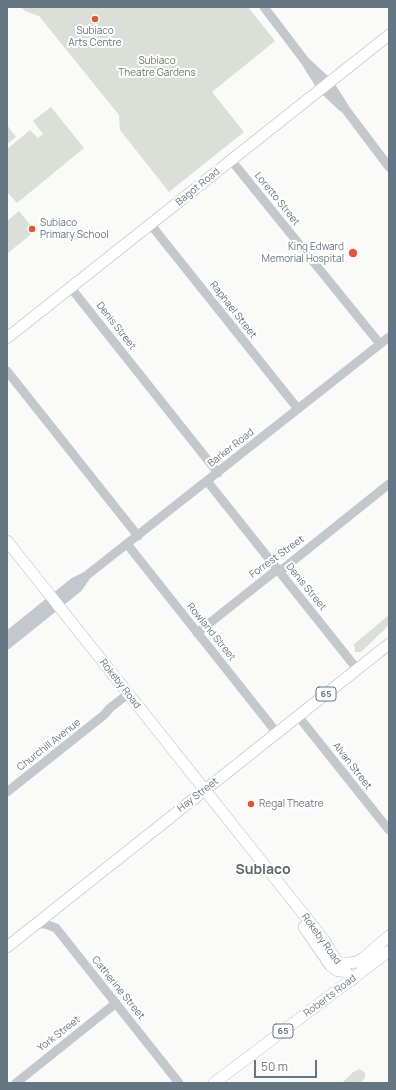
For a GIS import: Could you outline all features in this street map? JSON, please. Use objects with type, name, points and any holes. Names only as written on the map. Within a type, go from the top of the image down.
[{"type":"main road","name":"Bagot Road","points":[[7,338],[389,35]]},
{"type":"main road","name":"Rokeby Road","points":[[7,542],[52,604]]},
{"type":"main road","name":"Rokeby Road","points":[[7,552],[52,604],[202,793],[312,938],[330,965],[352,980]]},
{"type":"main road","name":"Hay Street","points":[[7,947],[389,644]]},
{"type":"main road","name":"Rokeby Road","points":[[202,793],[324,940],[338,963],[352,980]]},
{"type":"main road","points":[[338,963],[357,962],[389,936]]},
{"type":"main road","name":"Roberts Road","points":[[214,1083],[389,951]]},
{"type":"street","points":[[264,7],[389,166]]},
{"type":"street","name":"Loretto Street","points":[[231,160],[380,344]]},
{"type":"street","name":"Raphael Street","points":[[151,224],[298,409]]},
{"type":"street","name":"Denis Street","points":[[71,288],[218,473]]},
{"type":"street","name":"Barker Road","points":[[7,645],[74,582],[86,576],[138,536],[389,337]]},
{"type":"street","points":[[7,370],[138,536]]},
{"type":"street","name":"Denis Street","points":[[207,481],[357,669]]},
{"type":"street","name":"Forrest Street","points":[[197,633],[274,572],[284,568],[389,484]]},
{"type":"street","name":"Rowland Street","points":[[127,544],[277,733]]},
{"type":"street","name":"Barker Road","points":[[7,636],[52,604]]},
{"type":"street","name":"Churchill Avenue","points":[[7,792],[104,715],[112,713],[127,698]]},
{"type":"street","name":"Alvan Street","points":[[298,716],[389,830]]},
{"type":"street","name":"Catherine Street","points":[[32,928],[38,924],[45,924],[56,928],[179,1083]]},
{"type":"street","name":"York Street","points":[[16,1083],[116,1003]]},
{"type":"green space","name":"Subiaco Theatre Gardens","points":[[21,7],[248,7],[275,41],[212,92],[244,132],[169,192],[120,130],[119,115],[39,16],[25,11]]},
{"type":"green space","points":[[51,107],[84,148],[17,203],[7,192],[7,149],[30,130],[38,138],[43,134],[33,121]]},
{"type":"green space","points":[[7,125],[16,137],[7,144]]},
{"type":"green space","points":[[19,211],[35,231],[7,254],[7,221]]},
{"type":"green space","points":[[389,615],[389,625],[361,652],[355,652],[354,644]]},
{"type":"green space","points":[[360,1069],[365,1073],[365,1078],[360,1083],[342,1083],[353,1072]]},
{"type":"place","name":"Subiaco Arts Centre","points":[[95,19]]},
{"type":"place","name":"Subiaco Primary School","points":[[32,229]]},
{"type":"place","name":"King Edward Memorial Hospital","points":[[353,253]]},
{"type":"place","name":"Regal Theatre","points":[[251,804]]},
{"type":"district","name":"Subiaco","points":[[263,870]]}]
